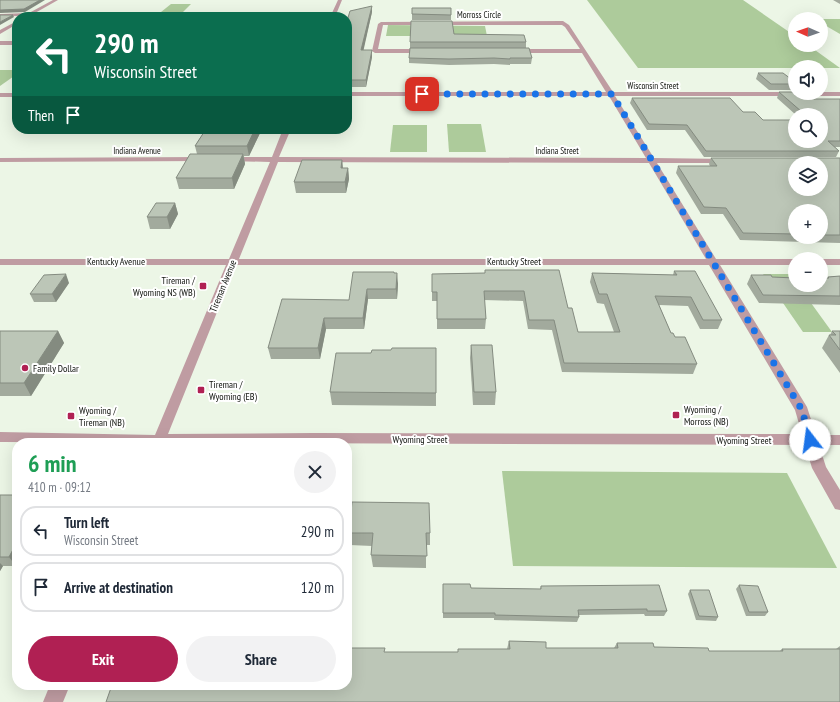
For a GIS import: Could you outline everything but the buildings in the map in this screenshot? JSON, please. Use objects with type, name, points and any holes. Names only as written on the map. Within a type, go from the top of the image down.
[{"type":"street","points":[[35,12],[56,0]]},
{"type":"street","points":[[335,12],[340,0]]},
{"type":"street","points":[[0,15],[12,15]]},
{"type":"street","name":"Morross Circle","points":[[429,51],[375,51],[381,24],[563,23],[567,26],[612,94],[803,413],[819,468],[840,504]]},
{"type":"street","points":[[0,32],[12,25]]},
{"type":"street","points":[[0,43],[12,43]]},
{"type":"street","points":[[507,51],[583,51]]},
{"type":"street","name":"Wisconsin Street","points":[[352,94],[840,94]]},
{"type":"street","points":[[0,95],[12,95]]},
{"type":"street","name":"Tireman Avenue","points":[[160,438],[285,134]]},
{"type":"street","name":"Indiana Avenue","points":[[0,160],[274,160]]},
{"type":"street","name":"Indiana Street","points":[[274,160],[738,161]]},
{"type":"street","name":"Kentucky Avenue","points":[[0,262],[233,261]]},
{"type":"street","name":"Kentucky Street","points":[[233,261],[788,262]]},
{"type":"street","points":[[828,262],[840,262]]},
{"type":"street","name":"Wyoming Street","points":[[0,437],[40,438]]},
{"type":"street","name":"Wyoming Street","points":[[352,438],[840,440]]},
{"type":"street","points":[[53,702],[58,690]]},
{"type":"green space","points":[[587,0],[743,0],[788,31],[788,52],[818,52],[840,68],[828,68],[828,60],[788,60],[788,68],[638,68]]},
{"type":"green space","points":[[171,4],[191,4],[183,12],[161,12]]},
{"type":"green space","points":[[828,19],[840,19],[840,34],[828,27]]},
{"type":"green space","points":[[388,25],[485,26],[487,36],[386,36]]},
{"type":"green space","points":[[0,70],[12,70],[12,78],[0,86]]},
{"type":"green space","points":[[447,124],[481,124],[486,152],[449,152]]},
{"type":"green space","points":[[393,125],[427,125],[427,152],[390,152]]},
{"type":"green space","points":[[763,274],[788,274],[788,292],[803,292],[832,332],[803,332]]},
{"type":"green space","points":[[502,471],[787,473],[837,568],[513,566]]},
{"type":"place","name":"Tireman / Wyoming NS (WB)","points":[[203,286]]},
{"type":"place","name":"Family Dollar","points":[[25,368]]},
{"type":"place","name":"Tireman / Wyoming (EB)","points":[[201,390]]},
{"type":"place","name":"Wyoming / Morross (NB)","points":[[676,415]]},
{"type":"place","name":"Wyoming / Tireman (NB)","points":[[71,416]]},
{"type":"route","points":[[422,94],[612,94],[802,410],[810,440]]}]
